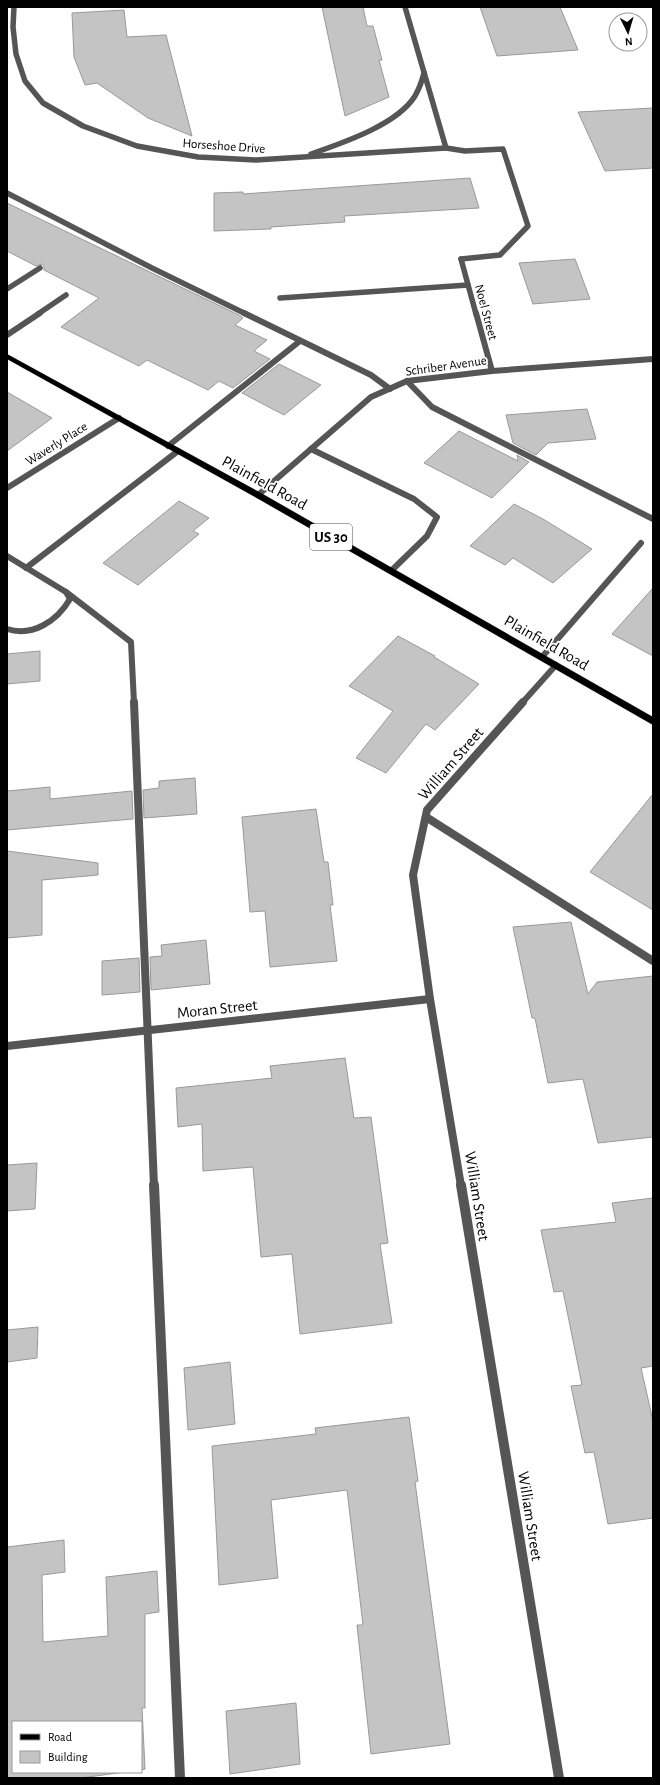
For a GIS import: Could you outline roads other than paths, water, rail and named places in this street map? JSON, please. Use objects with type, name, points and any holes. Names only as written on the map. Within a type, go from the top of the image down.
[{"type":"main road","name":"Plainfield Road","points":[[7,356],[258,495],[653,721]]},
{"type":"street","name":"Horseshoe Drive","points":[[14,7],[13,27],[16,54],[25,81],[43,103],[83,126],[137,146],[198,157],[256,160],[446,148],[466,150],[503,149],[528,226],[500,254],[461,259]]},
{"type":"street","points":[[405,7],[446,148]]},
{"type":"street","name":"Horseshoe Drive","points":[[302,157],[356,138],[387,121],[413,100],[424,73]]},
{"type":"street","points":[[7,193],[152,268],[371,375],[390,389]]},
{"type":"street","name":"Noel Street","points":[[461,259],[492,371]]},
{"type":"street","points":[[7,289],[40,268]]},
{"type":"street","points":[[280,298],[468,285]]},
{"type":"street","points":[[7,335],[66,295]]},
{"type":"street","points":[[168,446],[300,341]]},
{"type":"street","name":"Schriber Avenue","points":[[258,495],[371,397],[407,381],[492,371],[653,359]]},
{"type":"street","points":[[407,381],[432,407],[653,519]]},
{"type":"street","name":"Waverly Place","points":[[7,488],[119,418]]},
{"type":"street","points":[[311,449],[414,499],[436,517],[427,536],[391,571]]},
{"type":"street","points":[[26,568],[178,451]]},
{"type":"street","points":[[542,657],[641,543]]},
{"type":"street","points":[[7,556],[66,592],[131,642],[149,1031],[180,1778]]},
{"type":"street","points":[[7,629],[13,632],[27,632],[42,627],[67,606],[70,599],[66,592]]},
{"type":"street","name":"William Street","points":[[556,665],[427,810],[414,875],[430,999],[559,1778]]},
{"type":"street","points":[[426,817],[653,961]]},
{"type":"street","name":"Moran Street","points":[[7,1046],[430,999]]}]
